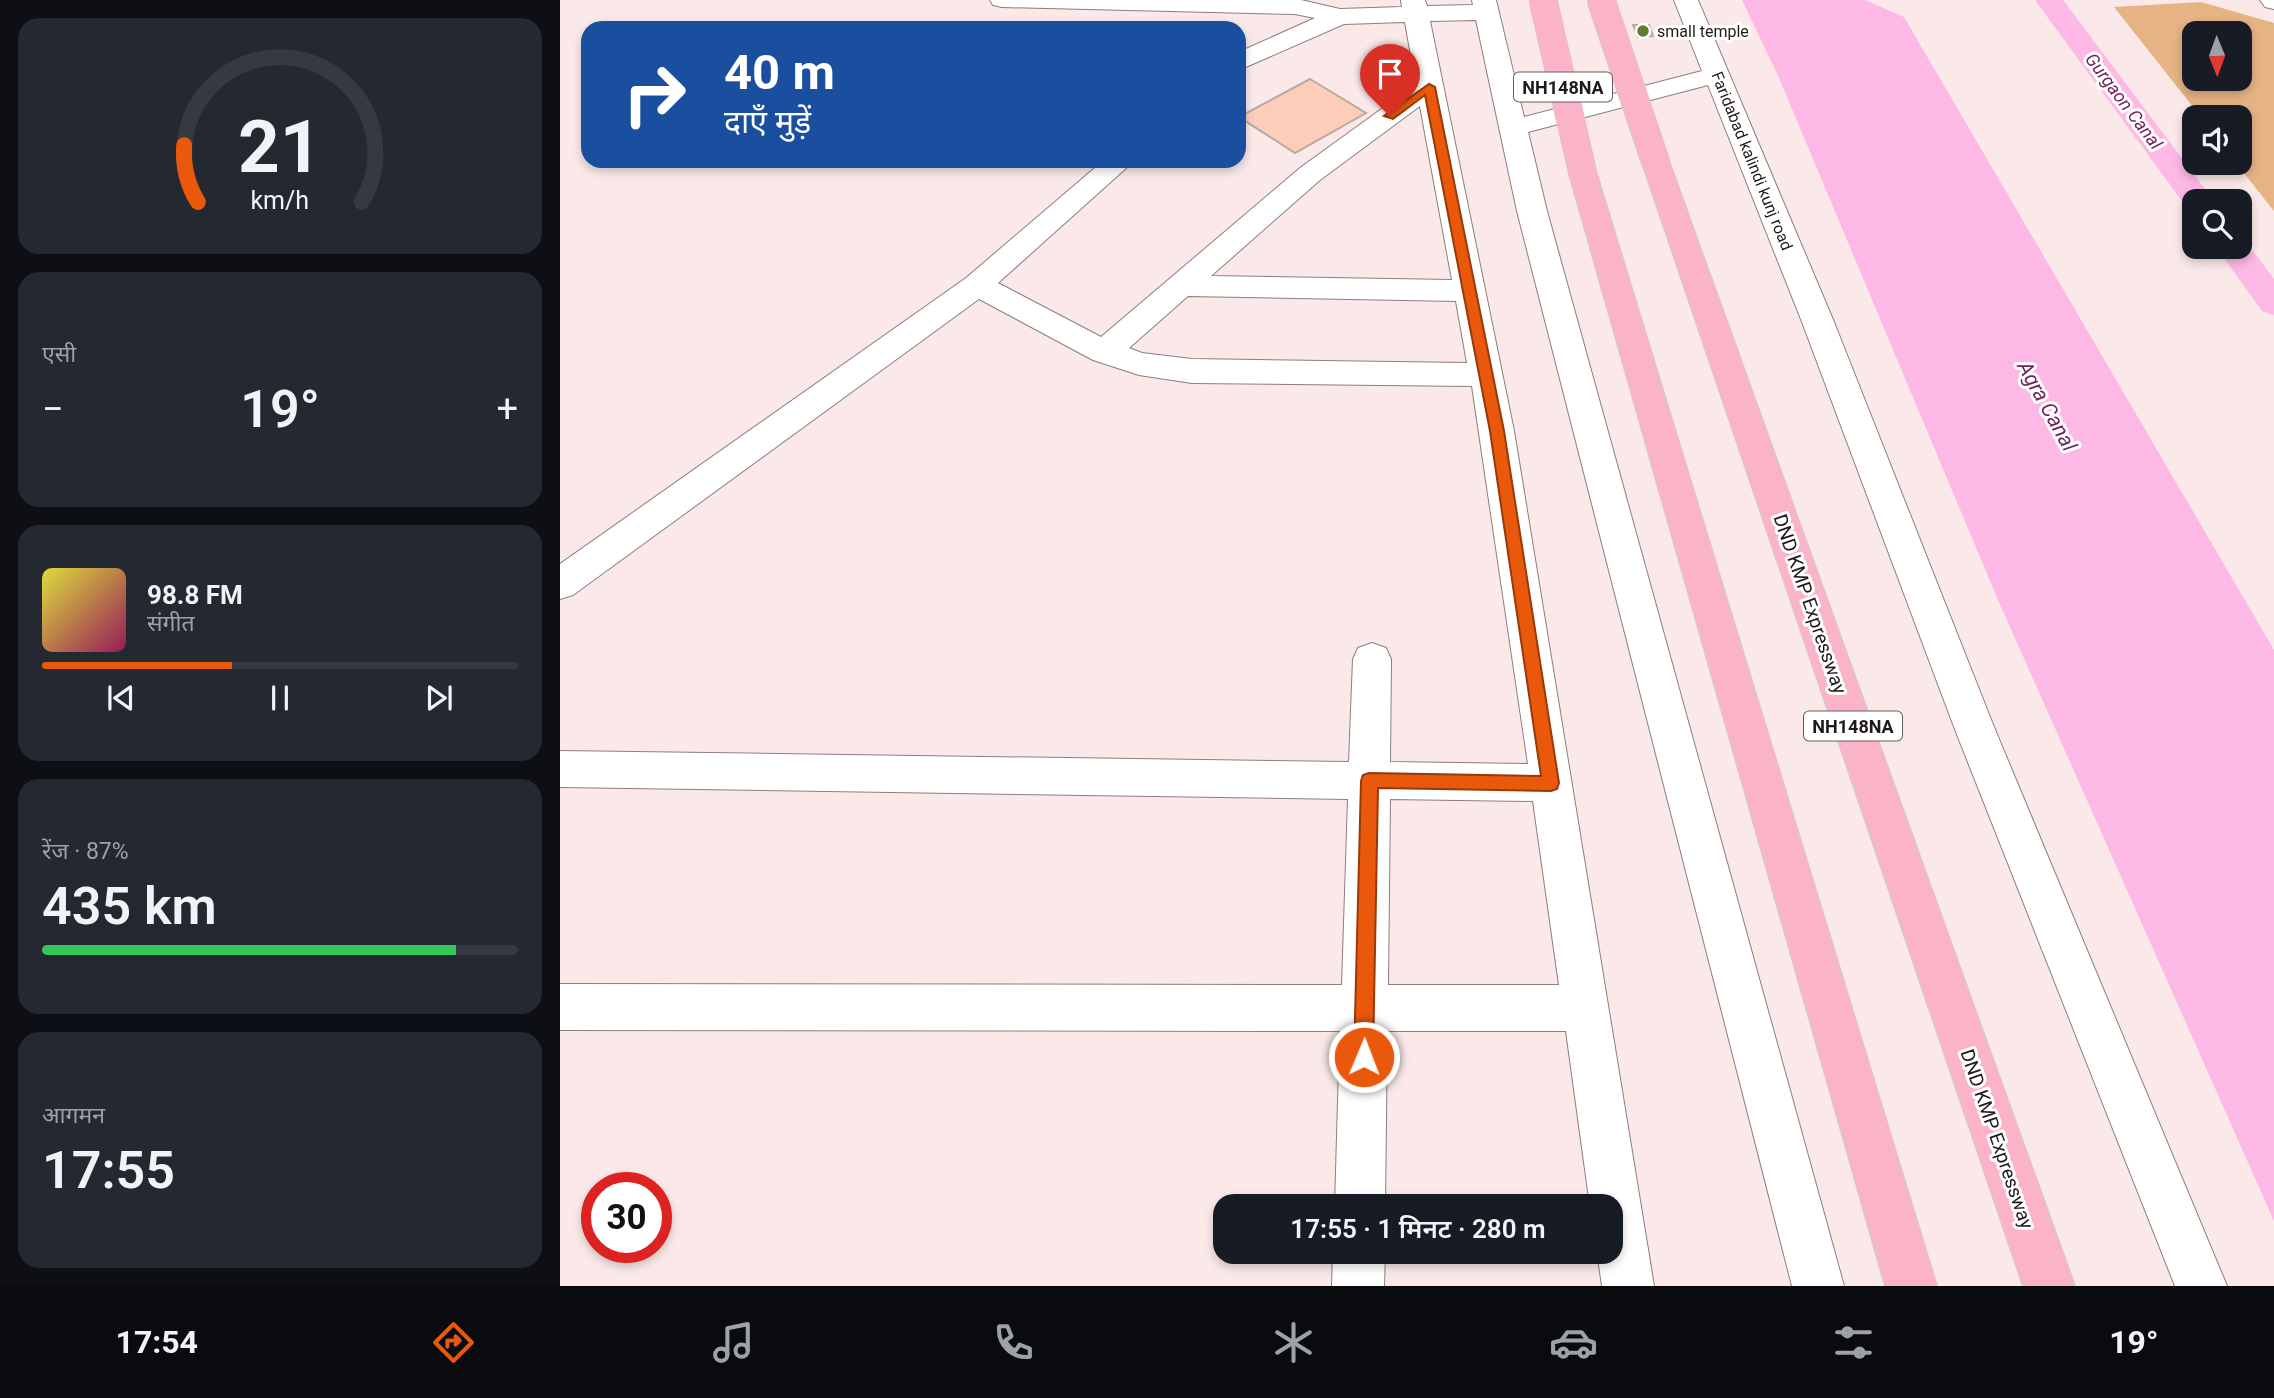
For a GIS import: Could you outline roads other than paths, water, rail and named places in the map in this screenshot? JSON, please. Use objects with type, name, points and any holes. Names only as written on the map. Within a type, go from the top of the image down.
[{"type":"highway","name":"NH148NA","points":[[1543,0],[1583,174],[1911,1286]]},
{"type":"highway","name":"DND KMP Expressway","points":[[1601,0],[2049,1286]]},
{"type":"street","points":[[1002,0],[1289,3],[1340,17]]},
{"type":"street","name":"Faridabad kalindi kunj road","points":[[1687,0],[1818,322],[1974,727],[2201,1286]]},
{"type":"street","points":[[1246,58],[1340,17],[1414,8],[1485,6],[1539,237],[1818,1286]]},
{"type":"street","points":[[1414,8],[1497,431],[1628,1286]]},
{"type":"street","points":[[1513,128],[1717,75]]},
{"type":"street","points":[[1104,352],[1310,174],[1429,87]]},
{"type":"street","points":[[560,584],[977,285],[1112,168]]},
{"type":"street","points":[[977,285],[1104,352],[1139,364],[1192,371],[1485,375]]},
{"type":"street","points":[[1180,286],[1468,291]]},
{"type":"street","points":[[1360,1194],[1372,659]]},
{"type":"street","points":[[560,769],[1551,783]]},
{"type":"street","points":[[560,1007],[1585,1008]]},
{"type":"street","points":[[1358,1286],[1359,1264]]},
{"type":"water","name":"Agra Canal","points":[[1742,0],[1865,0],[1904,17],[2274,650],[2274,1221],[1998,600],[1779,78]]},
{"type":"waterway","name":"Gurgaon Canal","points":[[2049,0],[2189,189]]},
{"type":"waterway","name":"Gurgaon Canal","points":[[2241,259],[2274,303]]},
{"type":"place","name":"small temple","points":[[1643,31]]}]
